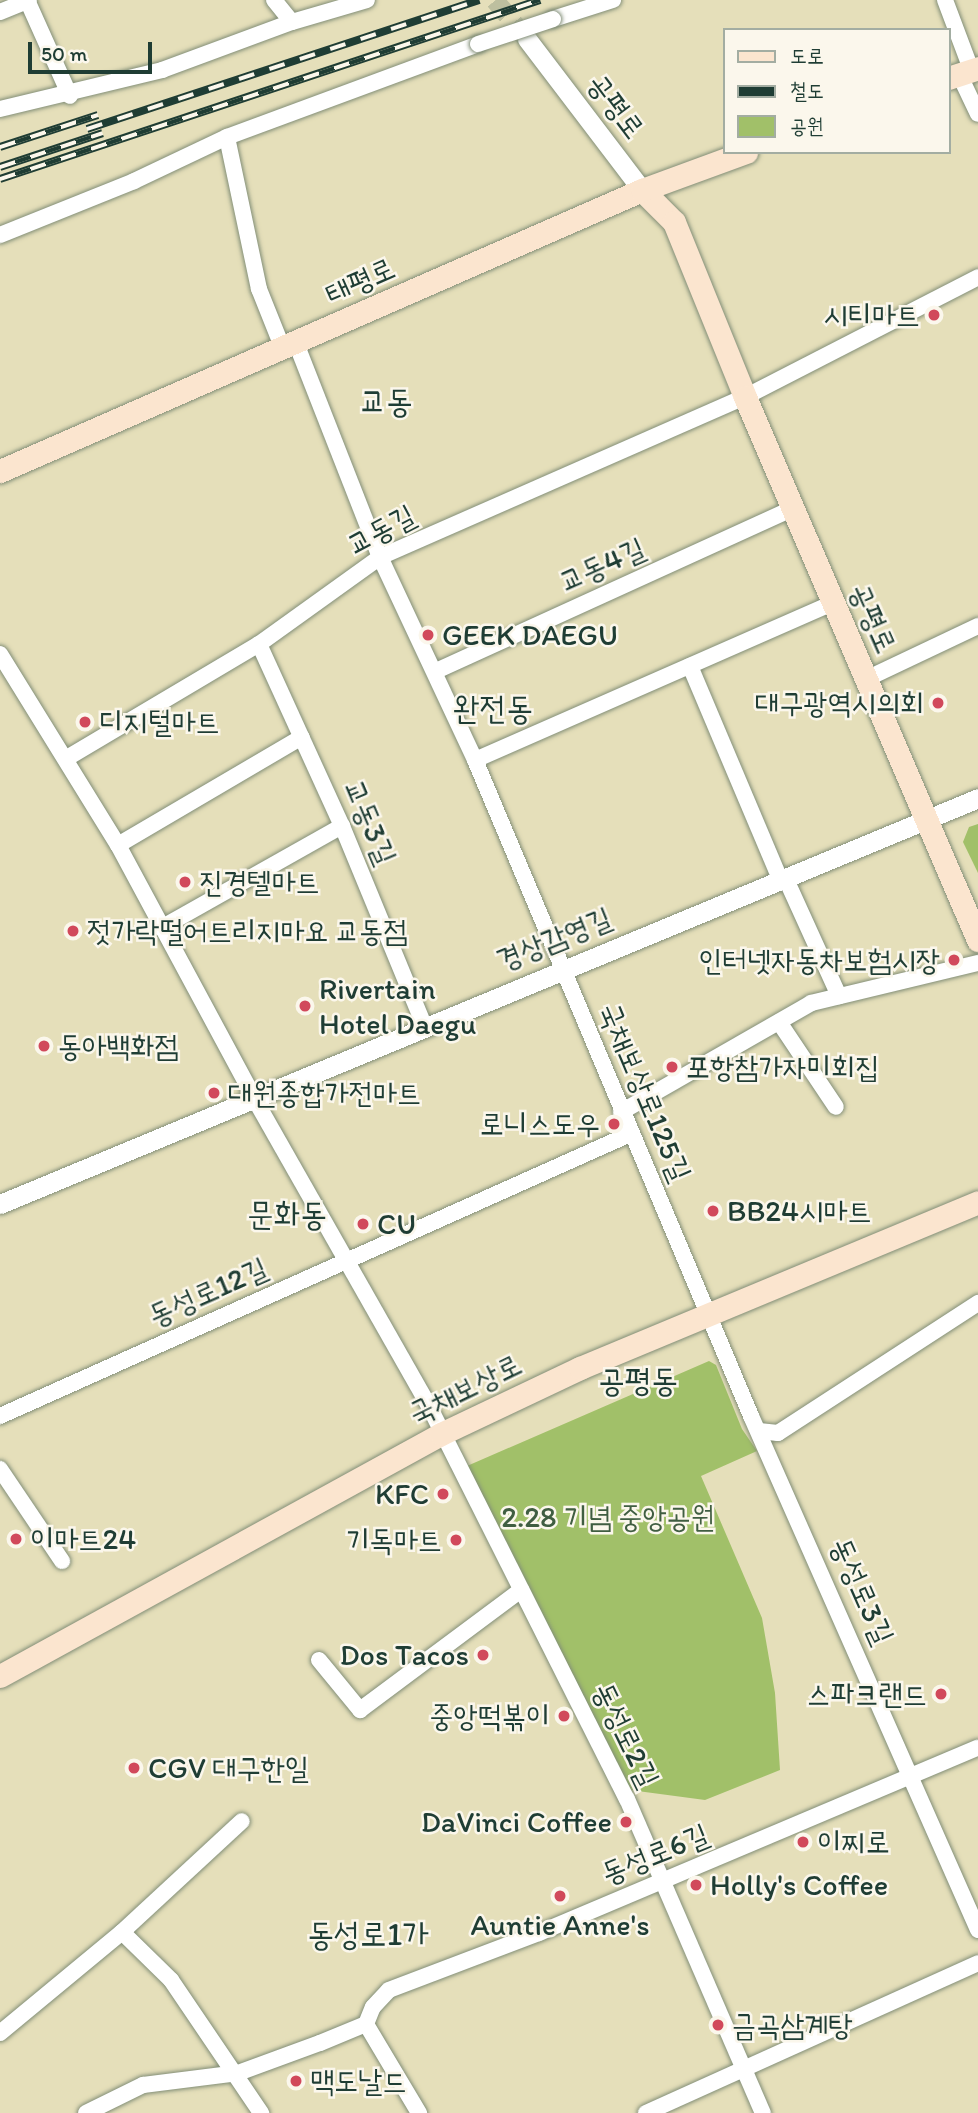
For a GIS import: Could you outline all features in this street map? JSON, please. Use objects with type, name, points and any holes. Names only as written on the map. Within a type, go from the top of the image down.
[{"type":"main road","name":"태평로","points":[[0,471],[642,190],[741,154]]},
{"type":"main road","name":"공평로","points":[[642,190],[674,222],[792,509],[978,940]]},
{"type":"main road","name":"국채보상로","points":[[0,1676],[441,1434],[580,1368],[978,1202]]},
{"type":"street","points":[[0,12],[28,0],[69,96]]},
{"type":"street","points":[[274,0],[292,22]]},
{"type":"street","points":[[0,109],[69,96],[162,70],[292,22],[367,0]]},
{"type":"street","points":[[0,235],[134,181],[227,137],[478,44],[613,0]]},
{"type":"street","points":[[945,0],[978,114]]},
{"type":"street","name":"공평로","points":[[527,40],[642,190]]},
{"type":"street","points":[[227,137],[259,289],[290,346],[380,557],[436,671],[563,968]]},
{"type":"street","points":[[745,397],[978,277]]},
{"type":"street","name":"교동길","points":[[67,758],[259,644],[380,557],[745,397]]},
{"type":"street","name":"교동4길","points":[[436,671],[792,509]]},
{"type":"street","points":[[475,760],[832,603]]},
{"type":"street","points":[[866,679],[978,626]]},
{"type":"street","name":"교동3길","points":[[259,644],[342,826],[424,1025]]},
{"type":"street","name":"동성로2길","points":[[0,654],[67,758],[118,845],[254,1098],[348,1259],[441,1434],[522,1590],[664,1880],[763,2113]]},
{"type":"street","points":[[690,666],[783,878],[839,996]]},
{"type":"street","points":[[118,845],[302,737]]},
{"type":"street","name":"경상감영길","points":[[0,1204],[424,1025],[978,798]]},
{"type":"street","points":[[161,928],[342,826]]},
{"type":"street","points":[[621,1112],[811,1003],[978,963]]},
{"type":"street","name":"국채보상로125길","points":[[563,968],[621,1112],[710,1315]]},
{"type":"street","points":[[779,1022],[836,1107]]},
{"type":"street","name":"동성로12길","points":[[0,1416],[631,1134]]},
{"type":"street","points":[[759,1431],[778,1433],[978,1303]]},
{"type":"street","name":"동성로3길","points":[[710,1315],[978,1930]]},
{"type":"street","points":[[0,1469],[62,1561]]},
{"type":"street","points":[[319,1660],[360,1710],[522,1590]]},
{"type":"street","name":"동성로6길","points":[[366,2024],[373,2007],[389,1990],[664,1880],[978,1748]]},
{"type":"street","points":[[0,2033],[122,1932],[242,1821]]},
{"type":"street","points":[[122,1932],[172,1980],[237,2073],[261,2113]]},
{"type":"street","points":[[646,2113],[978,1963]]},
{"type":"street","points":[[86,2113],[143,2085],[237,2073],[366,2024],[419,2113]]},
{"type":"green space","points":[[978,824],[978,873],[963,842],[969,827]]},
{"type":"green space","name":"2.28 기념 중앙공원","points":[[709,1361],[716,1365],[742,1429],[757,1451],[701,1476],[762,1618],[775,1693],[780,1770],[705,1800],[630,1790],[467,1466]]},
{"type":"tunnel","points":[[495,0],[527,39]]},
{"type":"railway","points":[[87,129],[479,0]]},
{"type":"railway","points":[[0,179],[540,0]]},
{"type":"railway","points":[[0,147],[98,115]]},
{"type":"railway","points":[[0,167],[103,133]]},
{"type":"place","name":"시티마트","points":[[934,315]]},
{"type":"place","name":"GEEK DAEGU","points":[[428,635]]},
{"type":"place","name":"대구광역시의회","points":[[938,703]]},
{"type":"place","name":"디지털마트","points":[[85,722]]},
{"type":"place","name":"진경텔마트","points":[[185,882]]},
{"type":"place","name":"젓가락떨어트리지마요 교동점","points":[[73,931]]},
{"type":"place","name":"인터넷자동차보험시장","points":[[954,960]]},
{"type":"place","name":"Rivertain Hotel Daegu","points":[[305,1006]]},
{"type":"place","name":"동아백화점","points":[[44,1046]]},
{"type":"place","name":"포항참가자미회집","points":[[672,1067]]},
{"type":"place","name":"대원종합가전마트","points":[[214,1093]]},
{"type":"place","name":"로니스도우","points":[[614,1124]]},
{"type":"place","name":"BB24시마트","points":[[713,1211]]},
{"type":"place","name":"CU","points":[[363,1224]]},
{"type":"place","name":"KFC","points":[[443,1494]]},
{"type":"place","name":"이마트24","points":[[16,1539]]},
{"type":"place","name":"기독마트","points":[[456,1540]]},
{"type":"place","name":"Dos Tacos","points":[[483,1655]]},
{"type":"place","name":"스파크랜드","points":[[941,1694]]},
{"type":"place","name":"중앙떡볶이","points":[[564,1716]]},
{"type":"place","name":"CGV 대구한일","points":[[134,1768]]},
{"type":"place","name":"DaVinci Coffee","points":[[626,1822]]},
{"type":"place","name":"이찌로","points":[[803,1842]]},
{"type":"place","name":"Holly's Coffee","points":[[696,1885]]},
{"type":"place","name":"Auntie Anne's","points":[[560,1896]]},
{"type":"place","name":"금곡삼계탕","points":[[718,2025]]},
{"type":"place","name":"맥도날드","points":[[296,2081]]},
{"type":"district","name":"교동","points":[[386,401]]},
{"type":"district","name":"완전동","points":[[493,708]]},
{"type":"district","name":"문화동","points":[[287,1214]]},
{"type":"district","name":"공평동","points":[[638,1380]]},
{"type":"district","name":"동성로1가","points":[[368,1934]]}]
